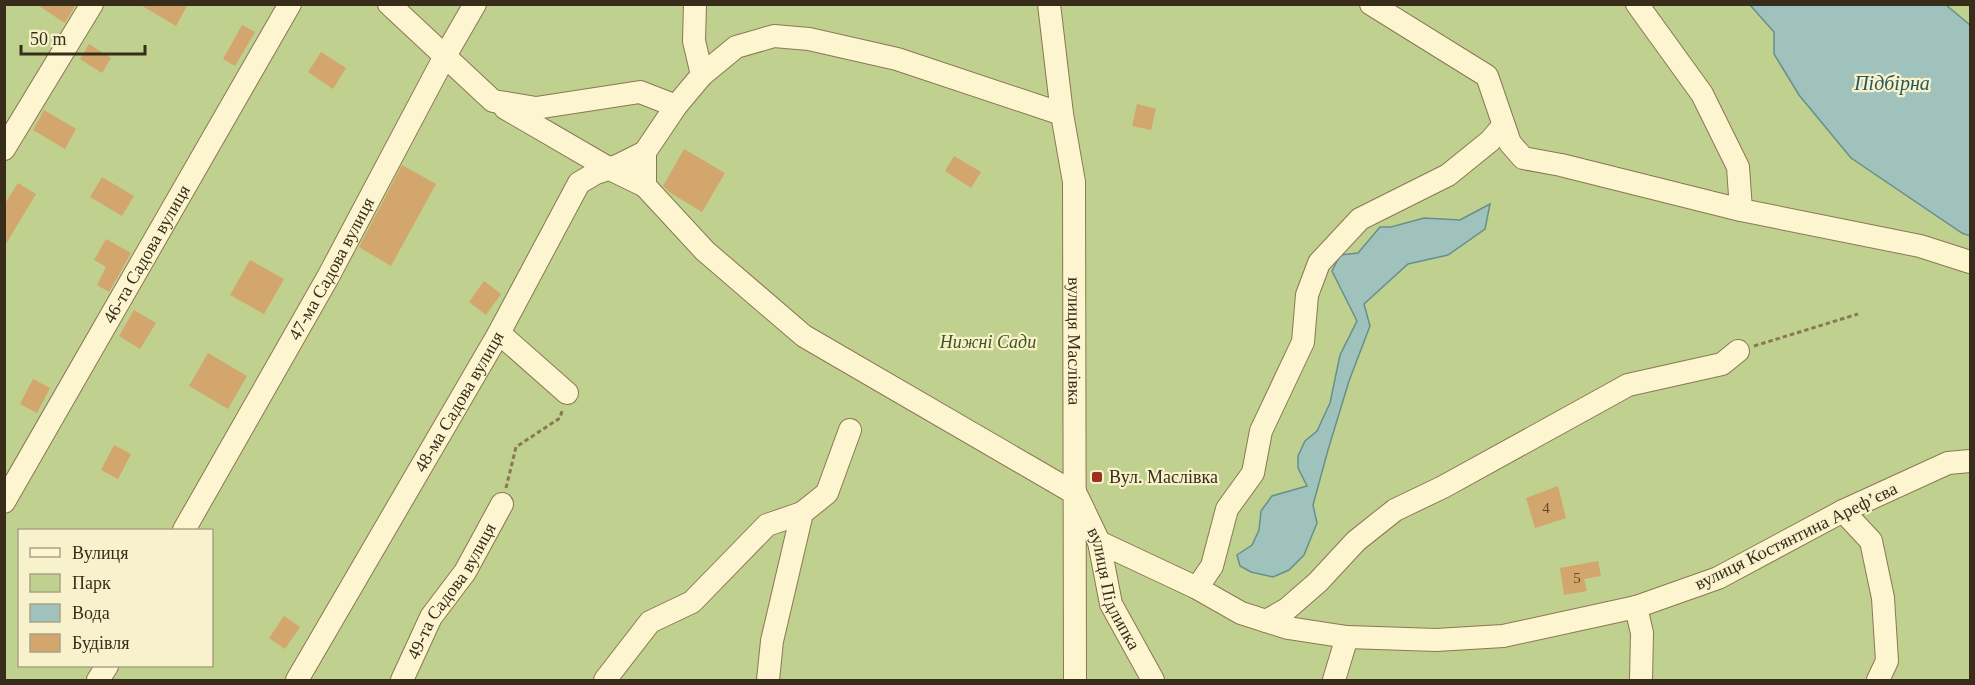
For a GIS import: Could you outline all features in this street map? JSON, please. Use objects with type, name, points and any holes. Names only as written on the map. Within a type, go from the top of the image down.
[{"type":"street","points":[[4,149],[92,4]]},
{"type":"street","name":"46-та Садова вулиця","points":[[4,501],[290,4]]},
{"type":"street","points":[[389,4],[493,101],[610,169],[645,186],[705,251],[804,336],[1076,494]]},
{"type":"street","name":"47-ма Садова вулиця","points":[[185,529],[328,277],[475,4]]},
{"type":"street","points":[[695,4],[694,41],[702,75]]},
{"type":"street","name":"вулиця Маслівка","points":[[1049,4],[1062,114],[1074,182],[1075,681]]},
{"type":"street","points":[[1371,4],[1399,11],[1487,76],[1506,135],[1522,158],[1562,165],[1741,210],[1920,246],[1971,262]]},
{"type":"street","points":[[1637,4],[1702,94],[1738,167],[1741,210]]},
{"type":"street","points":[[645,186],[645,152],[676,106],[702,75],[736,47],[774,36],[809,39],[897,59],[1062,114]]},
{"type":"street","points":[[493,101],[536,108],[640,92],[676,106]]},
{"type":"street","points":[[1197,588],[1212,566],[1227,509],[1253,473],[1261,431],[1303,342],[1307,295],[1319,263],[1360,219],[1448,175],[1490,141],[1506,135]]},
{"type":"street","name":"48-ма Садова вулиця","points":[[297,681],[499,333],[579,183],[596,173],[610,169],[645,152]]},
{"type":"street","points":[[499,333],[567,393]]},
{"type":"street","points":[[1266,621],[1287,609],[1318,582],[1356,542],[1395,510],[1443,487],[1628,385],[1722,364],[1738,351]]},
{"type":"street","points":[[605,681],[650,622],[692,602],[767,525],[802,513],[827,493],[850,430]]},
{"type":"street","name":"вулиця Костянтина Арефʼєва","points":[[1099,542],[1197,588],[1241,613],[1288,628],[1347,637],[1436,640],[1503,636],[1636,607],[1718,578],[1843,511],[1948,463],[1971,461]]},
{"type":"street","name":"вулиця Підлипка","points":[[1076,494],[1099,542],[1111,604],[1153,681]]},
{"type":"street","name":"49-та Садова вулиця","points":[[402,681],[431,617],[465,572],[502,504]]},
{"type":"street","points":[[1843,511],[1871,541],[1883,598],[1887,662],[1878,681]]},
{"type":"street","points":[[768,681],[772,641],[802,513]]},
{"type":"street","points":[[1636,607],[1642,633],[1641,681]]},
{"type":"street","points":[[1334,681],[1347,637]]},
{"type":"street","points":[[98,681],[106,667]]},
{"type":"path","points":[[1738,351],[1858,314]]},
{"type":"path","points":[[502,504],[516,447],[560,418],[567,393]]},
{"type":"green space","name":"Нижні Сади","points":[[4,5],[1970,5],[1970,680],[5,680]]},
{"type":"water","name":"Підбірна","points":[[1750,5],[1946,5],[1970,25],[1970,236],[1962,233],[1851,158],[1799,95],[1774,54],[1774,32]]},
{"type":"water","points":[[1490,204],[1485,229],[1448,255],[1408,264],[1364,304],[1370,326],[1349,381],[1328,450],[1313,505],[1317,523],[1304,555],[1289,570],[1273,577],[1251,572],[1240,566],[1237,555],[1252,545],[1259,530],[1261,511],[1272,496],[1307,486],[1298,468],[1298,456],[1305,441],[1317,431],[1330,403],[1340,355],[1357,321],[1332,271],[1340,255],[1358,253],[1380,227],[1391,227],[1424,218],[1460,220]]},
{"type":"building","points":[[36,4],[76,4],[65,23]]},
{"type":"building","points":[[139,4],[188,4],[176,26]]},
{"type":"building","points":[[242,25],[255,32],[235,66],[223,59]]},
{"type":"building","points":[[89,44],[111,58],[102,73],[80,59]]},
{"type":"building","points":[[321,52],[346,68],[333,89],[308,72]]},
{"type":"building","points":[[1137,104],[1156,109],[1151,130],[1132,126]]},
{"type":"building","points":[[44,110],[76,129],[65,149],[33,130]]},
{"type":"building","points":[[684,149],[725,173],[702,212],[663,186]]},
{"type":"building","points":[[954,156],[981,172],[971,188],[945,171]]},
{"type":"building","points":[[402,165],[436,184],[391,266],[359,247]]},
{"type":"building","points":[[102,177],[134,196],[122,216],[90,197]]},
{"type":"building","points":[[18,183],[36,194],[4,247],[4,205]]},
{"type":"building","points":[[106,239],[131,253],[109,292],[97,285],[106,267],[94,260]]},
{"type":"building","points":[[250,260],[284,279],[264,314],[230,295]]},
{"type":"building","points":[[484,281],[501,294],[486,315],[469,302]]},
{"type":"building","points":[[134,310],[156,323],[140,349],[119,336]]},
{"type":"building","points":[[208,353],[247,376],[228,409],[189,386]]},
{"type":"building","points":[[33,379],[50,388],[37,413],[20,404]]},
{"type":"building","points":[[114,445],[131,454],[118,479],[101,470]]},
{"type":"building","points":[[1558,486],[1566,518],[1535,528],[1526,498]]},
{"type":"building","points":[[1598,561],[1601,576],[1584,579],[1587,591],[1564,595],[1560,568]]},
{"type":"building","points":[[284,616],[300,627],[285,649],[269,638]]},
{"type":"place","name":"Вул. Маслівка","points":[[1097,477]]}]
